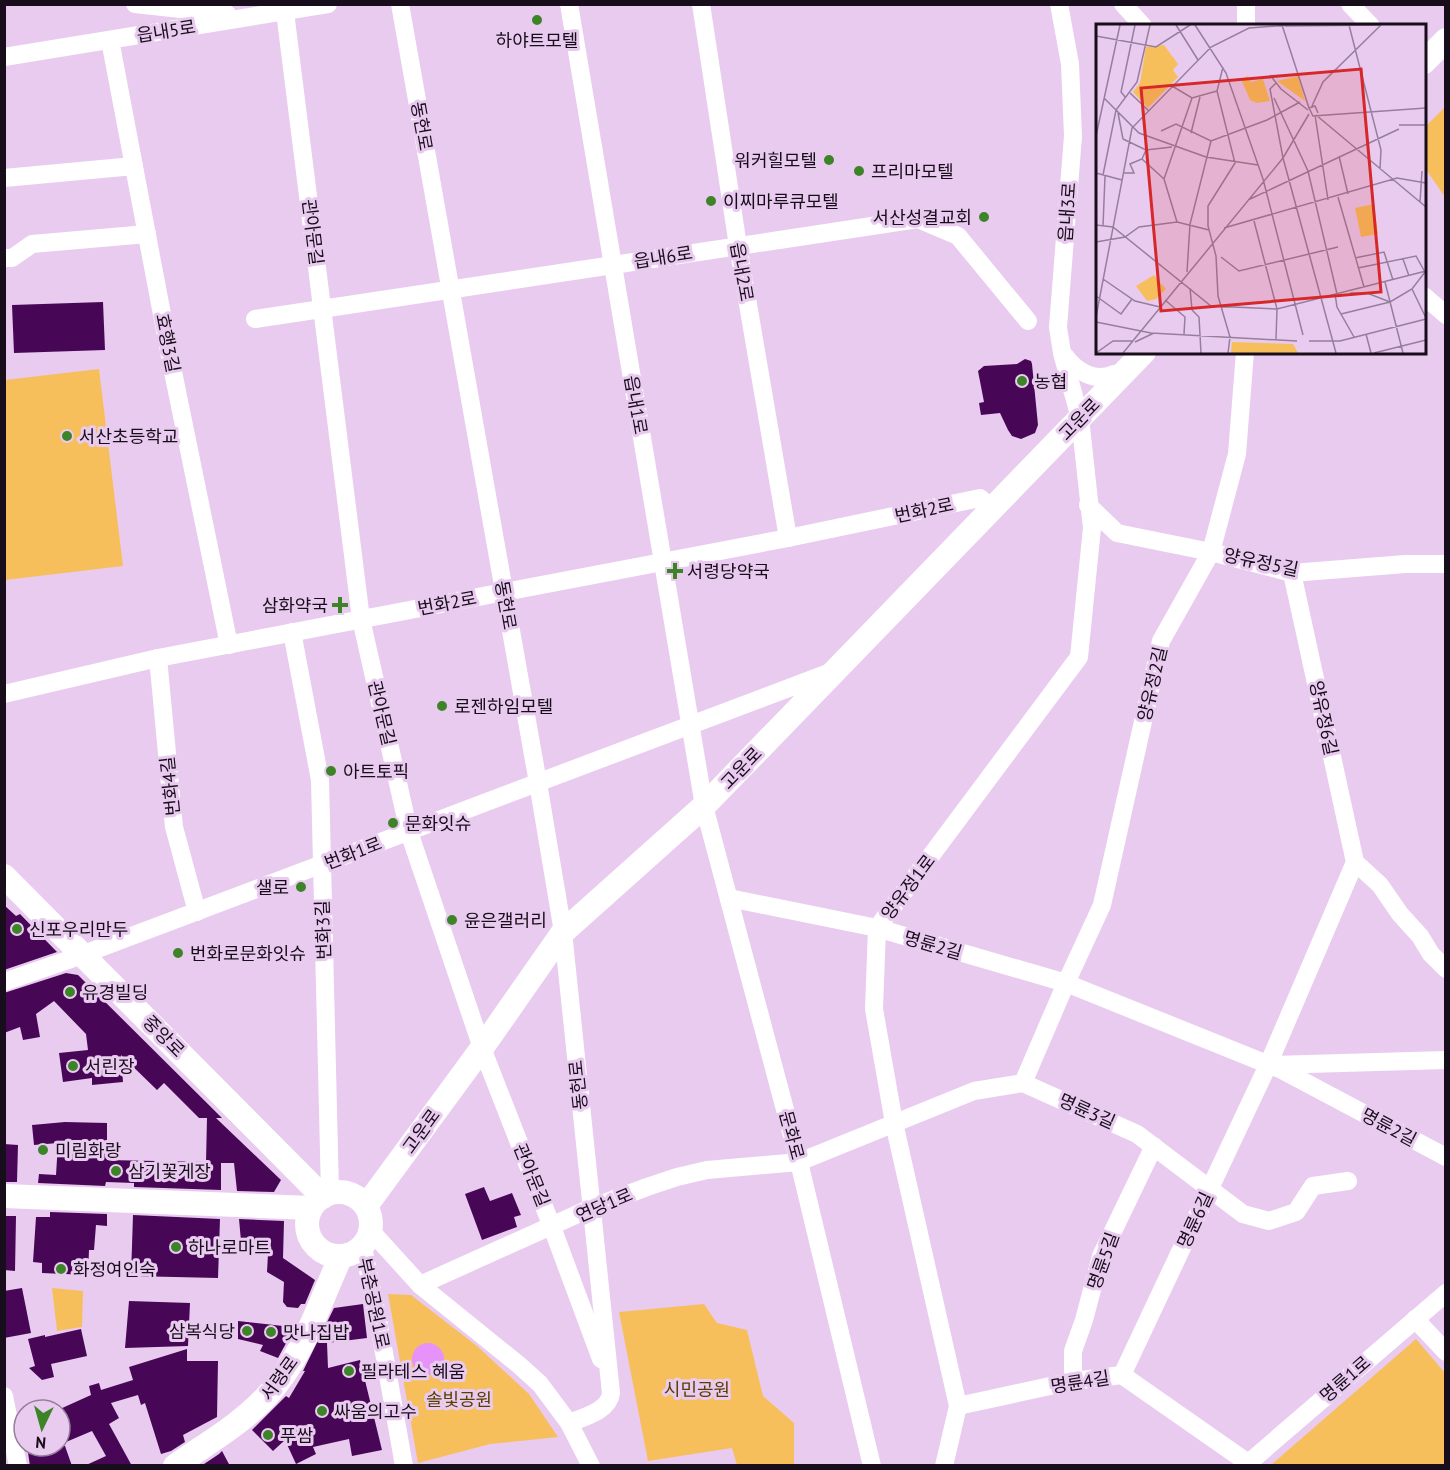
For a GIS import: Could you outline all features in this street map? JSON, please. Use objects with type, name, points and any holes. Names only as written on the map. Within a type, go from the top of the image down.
[{"type":"street","points":[[135,4],[253,17]]},
{"type":"street","name":"읍내5로","points":[[4,57],[328,4]]},
{"type":"street","name":"동헌로","points":[[400,4],[563,932],[591,1208]]},
{"type":"street","name":"읍내1로","points":[[569,4],[704,806]]},
{"type":"street","name":"읍내2로","points":[[701,4],[738,246],[788,538]]},
{"type":"street","name":"읍내3로","points":[[1059,4],[1070,64],[1073,136],[1058,327],[1080,418]]},
{"type":"street","points":[[1123,4],[1141,24]]},
{"type":"street","points":[[1246,4],[1246,24]]},
{"type":"street","points":[[1350,4],[1369,24]]},
{"type":"street","name":"관아문길","points":[[296,8],[322,309],[362,619],[409,832],[482,1048],[610,1383]]},
{"type":"street","name":"효행3길","points":[[110,40],[172,367],[229,645]]},
{"type":"street","points":[[1426,61],[1446,40]]},
{"type":"street","points":[[4,178],[134,166]]},
{"type":"street","name":"읍내6로","points":[[255,319],[918,219],[958,236],[1028,321]]},
{"type":"street","points":[[4,258],[12,258],[32,244],[147,234]]},
{"type":"street","points":[[1426,297],[1446,315]]},
{"type":"street","points":[[1062,351],[1074,367],[1084,373],[1102,377],[1114,374],[1119,378]]},
{"type":"street","name":"고운로","points":[[366,1206],[482,1048],[563,932],[704,806],[836,670],[986,503],[1080,418],[1141,354]]},
{"type":"street","name":"양유정2길","points":[[1066,983],[1102,905],[1161,641],[1211,552],[1236,454],[1245,354]]},
{"type":"street","name":"양유정1로","points":[[944,1466],[958,1406],[894,1123],[874,1009],[877,928],[1079,657],[1092,528],[1080,418]]},
{"type":"street","name":"번화2로","points":[[4,694],[158,658],[788,538],[986,503]]},
{"type":"street","name":"양유정5길","points":[[1089,506],[1117,533],[1211,552],[1292,573],[1405,564],[1446,564]]},
{"type":"street","name":"양유정6길","points":[[1292,573],[1355,862]]},
{"type":"street","name":"번화3길","points":[[292,632],[320,780],[322,1199]]},
{"type":"street","name":"번화4길","points":[[158,658],[174,827],[197,912]]},
{"type":"street","name":"번화1로","points":[[4,982],[197,912],[836,670]]},
{"type":"street","name":"문화로","points":[[704,806],[799,1162],[872,1466]]},
{"type":"street","points":[[1268,1065],[1355,862],[1380,885],[1400,914],[1420,936],[1431,954],[1446,969]]},
{"type":"street","name":"중앙로","points":[[4,876],[322,1199]]},
{"type":"street","name":"명륜2길","points":[[729,898],[877,928],[1066,983],[1268,1065],[1446,1157]]},
{"type":"street","points":[[799,1162],[974,1091],[1023,1083],[1066,983]]},
{"type":"street","name":"명륜2길","points":[[1268,1065],[1446,1060]]},
{"type":"street","name":"명륜6길","points":[[1122,1375],[1268,1065]]},
{"type":"street","name":"명륜3길","points":[[1023,1083],[1137,1134],[1243,1214],[1269,1221],[1296,1212],[1313,1186],[1348,1181]]},
{"type":"street","name":"명륜5길","points":[[1073,1381],[1073,1351],[1101,1256],[1154,1146]]},
{"type":"street","name":"연당1로","points":[[420,1286],[591,1208],[647,1187],[687,1175],[742,1166],[799,1162]]},
{"type":"street","points":[[4,1196],[322,1199],[340,1192],[359,1198],[366,1206],[371,1218],[358,1245]]},
{"type":"street","points":[[322,1199],[307,1225],[313,1242],[324,1252],[358,1245],[420,1286],[530,1375],[548,1394],[569,1423],[591,1466]]},
{"type":"street","points":[[569,1423],[606,1404],[610,1397],[591,1208]]},
{"type":"street","name":"서령로","points":[[175,1466],[236,1424],[258,1406],[277,1385],[358,1245]]},
{"type":"street","name":"부춘공원1로","points":[[358,1245],[378,1319],[404,1466]]},
{"type":"street","name":"명륜1로","points":[[1246,1464],[1446,1293]]},
{"type":"street","points":[[1415,1318],[1446,1352]]},
{"type":"street","name":"명륜4길","points":[[958,1406],[1073,1381],[1122,1375],[1246,1464]]},
{"type":"street","points":[[4,1396],[18,1466]]},
{"type":"green space","points":[[1445,107],[1445,197],[1426,169],[1426,126]]},
{"type":"green space","points":[[99,369],[123,566],[5,580],[5,380]]},
{"type":"green space","points":[[52,1288],[83,1291],[82,1327],[57,1331]]},
{"type":"green space","name":"솔빛공원","points":[[388,1294],[411,1295],[477,1346],[529,1394],[558,1437],[490,1444],[418,1463]]},
{"type":"green space","name":"시민공원","points":[[704,1304],[717,1323],[747,1330],[763,1396],[794,1423],[794,1465],[737,1465],[732,1448],[648,1461],[619,1312]]},
{"type":"green space","points":[[1416,1339],[1445,1373],[1445,1465],[1271,1465]]},
{"type":"shaded area","points":[[428,1343],[440,1347],[444,1359],[440,1371],[428,1375],[416,1371],[412,1359],[416,1347]]},
{"type":"building","points":[[103,302],[105,350],[14,353],[12,305]]},
{"type":"building","points":[[1025,359],[1031,361],[1032,364],[1038,425],[1035,433],[1021,439],[1012,436],[1000,413],[981,415],[979,403],[984,402],[978,371],[984,366],[1017,364]]},
{"type":"building","points":[[4,905],[16,916],[20,914],[57,952],[4,970]]},
{"type":"building","points":[[66,973],[78,975],[222,1118],[216,1118],[281,1180],[274,1192],[237,1191],[234,1163],[221,1163],[221,1190],[134,1187],[134,1183],[106,1182],[105,1186],[38,1183],[39,1174],[56,1175],[58,1143],[34,1145],[32,1125],[65,1122],[107,1123],[107,1160],[206,1162],[207,1118],[199,1118],[164,1083],[157,1090],[121,1055],[123,1082],[92,1085],[92,1078],[63,1082],[59,1053],[88,1050],[86,1034],[54,1001],[36,1014],[40,1037],[23,1040],[20,1027],[4,1033],[4,993]]},
{"type":"building","points":[[4,1144],[18,1145],[17,1182],[4,1182]]},
{"type":"building","points":[[484,1187],[490,1201],[512,1193],[521,1215],[514,1217],[517,1227],[482,1240],[465,1194]]},
{"type":"building","points":[[50,1212],[107,1214],[107,1226],[96,1225],[94,1250],[89,1250],[88,1275],[42,1273],[42,1263],[33,1262],[36,1217],[50,1217]]},
{"type":"building","points":[[133,1215],[220,1219],[218,1278],[131,1276]]},
{"type":"building","points":[[4,1216],[16,1216],[15,1271],[4,1270]]},
{"type":"building","points":[[239,1219],[284,1221],[283,1258],[315,1280],[305,1304],[301,1304],[298,1308],[287,1307],[283,1302],[284,1282],[267,1272],[268,1254],[265,1254],[265,1247],[241,1241]]},
{"type":"building","points":[[22,1288],[31,1333],[4,1338],[4,1291]]},
{"type":"building","points":[[129,1301],[190,1303],[188,1346],[125,1348]]},
{"type":"building","points":[[363,1304],[367,1338],[327,1343],[328,1368],[360,1360],[382,1450],[352,1456],[349,1439],[313,1447],[316,1454],[296,1464],[285,1440],[273,1451],[252,1430],[286,1396],[289,1398],[305,1371],[303,1371],[334,1308]]},
{"type":"building","points":[[238,1321],[283,1326],[290,1336],[278,1358],[260,1351],[263,1345],[238,1339]]},
{"type":"building","points":[[81,1329],[87,1356],[51,1364],[54,1377],[42,1380],[29,1368],[35,1366],[28,1339]]},
{"type":"building","points":[[187,1349],[187,1361],[218,1361],[217,1417],[183,1435],[185,1442],[161,1454],[145,1403],[141,1405],[138,1395],[111,1403],[119,1418],[109,1424],[132,1466],[84,1466],[106,1456],[92,1431],[72,1439],[72,1404],[91,1395],[89,1386],[99,1383],[101,1390],[133,1380],[129,1367]]},
{"type":"building","points":[[222,1451],[230,1466],[201,1466],[219,1454]]},
{"type":"building","points":[[29,1458],[69,1458],[72,1466],[30,1466]]},
{"type":"place","name":"하야트모텔","points":[[537,20]]},
{"type":"place","name":"워커힐모텔","points":[[829,160]]},
{"type":"place","name":"프리마모텔","points":[[859,171]]},
{"type":"place","name":"이찌마루큐모텔","points":[[711,201]]},
{"type":"place","name":"서산성결교회","points":[[984,217]]},
{"type":"place","name":"농협","points":[[1022,381]]},
{"type":"place","name":"서산초등학교","points":[[67,436]]},
{"type":"place","name":"서령당약국","points":[[675,571]]},
{"type":"place","name":"삼화약국","points":[[340,605]]},
{"type":"place","name":"로젠하임모텔","points":[[442,706]]},
{"type":"place","name":"아트토픽","points":[[331,771]]},
{"type":"place","name":"문화잇슈","points":[[393,823]]},
{"type":"place","name":"샐로","points":[[301,887]]},
{"type":"place","name":"윤은갤러리","points":[[452,920]]},
{"type":"place","name":"신포우리만두","points":[[17,929]]},
{"type":"place","name":"번화로문화잇슈","points":[[178,953]]},
{"type":"place","name":"유경빌딩","points":[[70,992]]},
{"type":"place","name":"서린장","points":[[73,1066]]},
{"type":"place","name":"미림화랑","points":[[43,1150]]},
{"type":"place","name":"삼기꽃게장","points":[[116,1171]]},
{"type":"place","name":"하나로마트","points":[[176,1247]]},
{"type":"place","name":"화정여인숙","points":[[61,1269]]},
{"type":"place","name":"삼복식당","points":[[247,1331]]},
{"type":"place","name":"맛나집밥","points":[[271,1332]]},
{"type":"place","name":"필라테스 혜움","points":[[349,1371]]},
{"type":"place","name":"싸움의고수","points":[[322,1411]]},
{"type":"place","name":"푸쌈","points":[[268,1435]]}]
